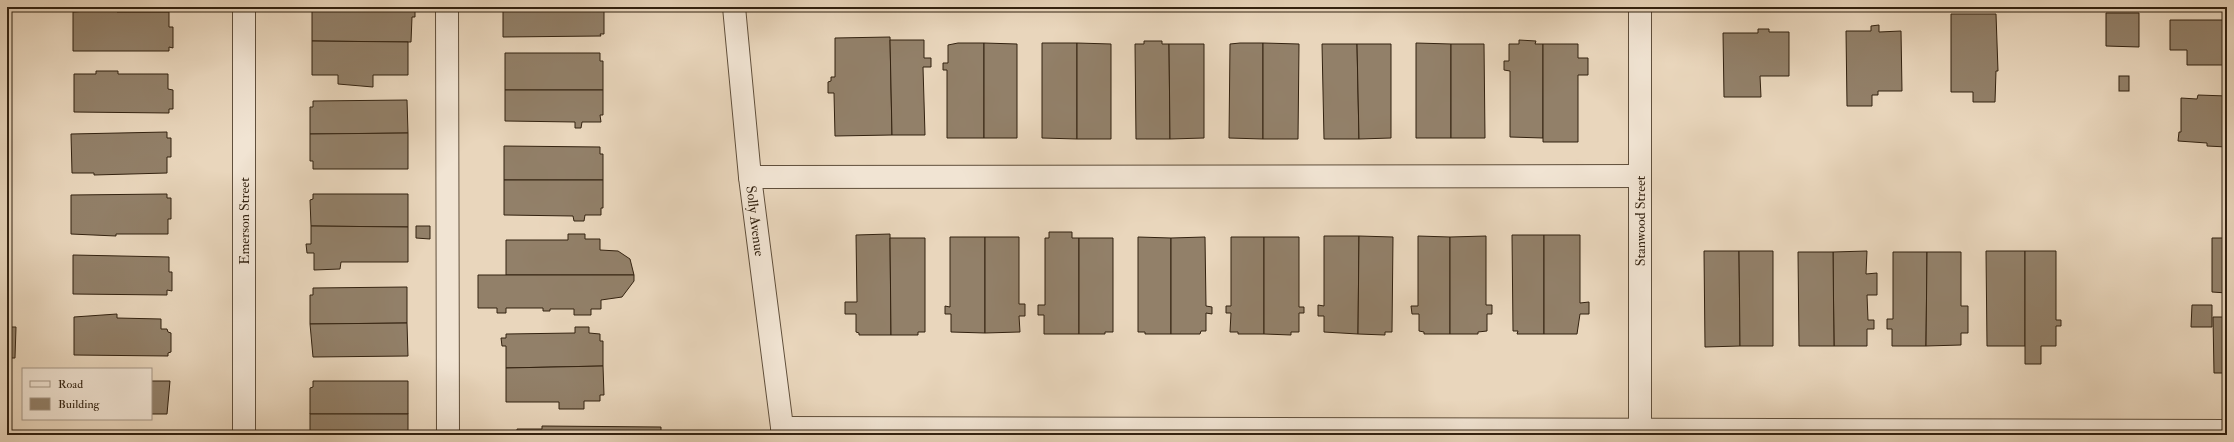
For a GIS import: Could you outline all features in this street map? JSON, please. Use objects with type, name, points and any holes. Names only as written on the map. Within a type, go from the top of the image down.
[{"type":"street","name":"Emerson Street","points":[[244,7],[244,435]]},
{"type":"street","points":[[447,7],[448,435]]},
{"type":"street","name":"Solly Avenue","points":[[734,7],[750,177],[782,432]]},
{"type":"street","name":"Stanwood Street","points":[[1640,7],[1640,432]]},
{"type":"street","points":[[750,177],[1640,176]]},
{"type":"street","points":[[782,432],[2227,431]]},
{"type":"building","points":[[312,7],[411,7],[411,10],[415,10],[415,17],[412,17],[411,42],[312,41]]},
{"type":"building","points":[[503,7],[604,7],[604,34],[600,34],[601,36],[503,37]]},
{"type":"building","points":[[117,9],[117,12],[169,12],[169,27],[173,27],[173,48],[169,47],[169,51],[73,51],[73,12]]},
{"type":"building","points":[[2106,13],[2139,13],[2139,47],[2106,46]]},
{"type":"building","points":[[1951,14],[1996,14],[1998,71],[1996,71],[1995,102],[1973,102],[1973,92],[1951,92]]},
{"type":"building","points":[[2170,20],[2227,20],[2227,65],[2187,65],[2187,50],[2170,50]]},
{"type":"building","points":[[1879,25],[1879,32],[1901,31],[1902,91],[1878,91],[1878,95],[1872,95],[1872,106],[1847,106],[1846,31],[1871,31],[1871,26]]},
{"type":"building","points":[[1758,29],[1769,29],[1769,32],[1789,32],[1789,76],[1760,76],[1761,97],[1724,97],[1723,33],[1758,33]]},
{"type":"building","points":[[890,37],[892,135],[835,136],[834,93],[828,93],[828,82],[831,81],[831,77],[835,77],[835,38]]},
{"type":"building","points":[[890,40],[924,40],[924,58],[931,58],[931,67],[923,67],[925,135],[892,135]]},
{"type":"building","points":[[1519,40],[1536,41],[1535,44],[1543,44],[1543,138],[1510,137],[1510,71],[1504,70],[1504,61],[1509,61],[1509,44],[1519,44]]},
{"type":"building","points":[[312,41],[408,42],[408,75],[373,75],[373,87],[338,84],[338,75],[312,75]]},
{"type":"building","points":[[1144,41],[1162,41],[1162,44],[1169,44],[1170,139],[1136,139],[1135,44],[1144,44]]},
{"type":"building","points":[[958,43],[984,43],[984,138],[947,138],[947,70],[943,70],[943,63],[948,63],[948,45]]},
{"type":"building","points":[[984,43],[1017,44],[1017,138],[984,138]]},
{"type":"building","points":[[1042,43],[1077,43],[1077,139],[1042,138]]},
{"type":"building","points":[[1077,43],[1111,44],[1111,139],[1077,139]]},
{"type":"building","points":[[1263,43],[1263,139],[1229,138],[1230,44]]},
{"type":"building","points":[[1263,43],[1299,44],[1298,139],[1263,139]]},
{"type":"building","points":[[1416,43],[1451,44],[1451,138],[1416,138]]},
{"type":"building","points":[[1169,44],[1204,44],[1204,138],[1170,139]]},
{"type":"building","points":[[1322,44],[1357,44],[1359,139],[1324,139]]},
{"type":"building","points":[[1357,44],[1391,44],[1391,138],[1359,139]]},
{"type":"building","points":[[1451,44],[1484,44],[1485,138],[1451,138]]},
{"type":"building","points":[[1543,44],[1578,44],[1578,58],[1588,58],[1588,75],[1578,75],[1578,142],[1543,142]]},
{"type":"building","points":[[505,53],[600,53],[600,61],[603,61],[603,90],[505,90]]},
{"type":"building","points":[[96,71],[118,71],[118,74],[168,74],[168,89],[173,90],[173,109],[169,109],[169,113],[74,112],[74,74],[96,74]]},
{"type":"building","points":[[2119,76],[2129,76],[2129,91],[2119,91]]},
{"type":"building","points":[[7,77],[9,77],[9,224],[7,224]]},
{"type":"building","points":[[505,90],[603,90],[603,115],[600,115],[601,122],[582,122],[581,128],[575,128],[575,122],[505,121]]},
{"type":"building","points":[[2198,95],[2227,96],[2227,147],[2207,146],[2207,143],[2178,141],[2179,132],[2181,132],[2181,98],[2197,99]]},
{"type":"building","points":[[407,100],[408,133],[310,134],[310,107],[313,107],[313,101]]},
{"type":"building","points":[[167,132],[167,138],[171,138],[171,157],[167,157],[167,173],[94,175],[94,173],[72,173],[71,134]]},
{"type":"building","points":[[408,133],[408,169],[313,169],[313,161],[310,161],[310,134]]},
{"type":"building","points":[[504,146],[600,147],[600,154],[603,154],[603,180],[504,180]]},
{"type":"building","points":[[504,180],[603,180],[603,208],[601,208],[601,215],[585,215],[584,221],[574,221],[573,216],[504,215]]},
{"type":"building","points":[[167,194],[167,198],[171,198],[171,219],[168,219],[168,234],[116,234],[116,236],[71,234],[71,195]]},
{"type":"building","points":[[313,194],[408,194],[408,227],[311,226],[310,200],[313,199]]},
{"type":"building","points":[[311,226],[408,227],[408,262],[341,262],[340,269],[314,270],[314,253],[307,253],[306,244],[311,244]]},
{"type":"building","points":[[416,226],[430,226],[430,239],[416,238]]},
{"type":"building","points":[[1049,232],[1072,232],[1072,238],[1079,238],[1079,334],[1044,334],[1044,315],[1038,315],[1038,305],[1045,305],[1045,238],[1049,238]]},
{"type":"building","points":[[568,234],[585,234],[585,239],[600,239],[600,250],[618,251],[630,259],[634,275],[506,275],[506,240],[568,240]]},
{"type":"building","points":[[890,234],[891,335],[859,335],[859,333],[856,332],[856,314],[845,314],[845,302],[857,302],[856,235]]},
{"type":"building","points":[[1512,235],[1544,235],[1544,334],[1517,334],[1518,331],[1513,331]]},
{"type":"building","points":[[1544,235],[1580,235],[1580,303],[1589,302],[1589,314],[1580,314],[1577,334],[1544,334]]},
{"type":"building","points":[[1324,236],[1359,236],[1358,334],[1324,332],[1324,316],[1318,316],[1318,305],[1324,306]]},
{"type":"building","points":[[1359,236],[1393,237],[1392,332],[1385,332],[1385,335],[1358,334]]},
{"type":"building","points":[[1418,236],[1450,237],[1450,334],[1424,334],[1424,332],[1419,331],[1419,314],[1412,314],[1411,306],[1418,306]]},
{"type":"building","points":[[1486,236],[1486,305],[1492,305],[1492,314],[1487,314],[1487,331],[1478,332],[1478,334],[1450,334],[1450,237]]},
{"type":"building","points":[[950,237],[985,237],[985,333],[951,332],[951,314],[945,314],[945,306],[950,307]]},
{"type":"building","points":[[985,237],[1019,237],[1019,304],[1025,304],[1025,316],[1019,316],[1020,332],[985,333]]},
{"type":"building","points":[[1138,237],[1171,238],[1171,334],[1145,334],[1145,332],[1138,332]]},
{"type":"building","points":[[1205,237],[1206,306],[1212,307],[1212,314],[1206,313],[1206,331],[1201,331],[1200,334],[1171,334],[1171,238]]},
{"type":"building","points":[[1231,237],[1264,237],[1264,334],[1238,334],[1238,332],[1230,332],[1231,313],[1226,313],[1226,306],[1231,306]]},
{"type":"building","points":[[1264,237],[1299,237],[1299,307],[1304,307],[1304,313],[1299,313],[1299,332],[1291,332],[1291,335],[1264,334]]},
{"type":"building","points":[[890,238],[925,238],[925,332],[918,332],[918,335],[891,335]]},
{"type":"building","points":[[1079,238],[1113,238],[1113,332],[1105,332],[1105,334],[1079,334]]},
{"type":"building","points":[[2212,238],[2227,238],[2227,293],[2212,292]]},
{"type":"building","points":[[1704,251],[1739,251],[1740,346],[1705,347]]},
{"type":"building","points":[[1739,251],[1773,251],[1773,346],[1740,346]]},
{"type":"building","points":[[1867,251],[1866,274],[1877,273],[1877,295],[1867,295],[1868,320],[1874,320],[1874,329],[1867,329],[1867,346],[1834,346],[1833,252]]},
{"type":"building","points":[[1986,251],[2025,251],[2025,346],[1987,346]]},
{"type":"building","points":[[2025,251],[2056,251],[2056,320],[2061,320],[2061,326],[2056,326],[2056,346],[2041,346],[2041,364],[2025,364]]},
{"type":"building","points":[[1798,252],[1833,252],[1834,346],[1799,346]]},
{"type":"building","points":[[1893,252],[1927,252],[1926,346],[1892,346],[1892,329],[1887,329],[1887,319],[1893,319]]},
{"type":"building","points":[[1927,252],[1961,252],[1961,306],[1968,306],[1968,333],[1961,333],[1961,345],[1926,346]]},
{"type":"building","points":[[73,255],[169,257],[169,272],[172,272],[172,291],[167,290],[167,295],[73,294]]},
{"type":"building","points":[[478,275],[634,275],[634,281],[622,297],[601,300],[601,309],[591,309],[591,315],[574,315],[574,309],[550,309],[550,311],[543,311],[543,308],[506,308],[506,313],[497,313],[497,308],[478,308]]},
{"type":"building","points":[[407,287],[407,323],[310,324],[310,295],[313,295],[313,288]]},
{"type":"building","points":[[2192,305],[2212,305],[2212,327],[2191,327]]},
{"type":"building","points":[[117,314],[117,318],[161,319],[161,329],[167,329],[168,332],[171,333],[171,352],[168,353],[168,356],[74,355],[74,317]]},
{"type":"building","points":[[2213,317],[2227,317],[2227,373],[2214,373]]},
{"type":"building","points":[[407,323],[408,356],[313,357],[310,324]]},
{"type":"building","points":[[7,327],[16,327],[15,358],[7,358]]},
{"type":"building","points":[[575,327],[589,327],[589,333],[600,334],[600,341],[603,341],[603,366],[506,368],[506,346],[502,346],[501,338],[506,338],[506,334],[575,333]]},
{"type":"building","points":[[603,366],[604,395],[600,395],[600,401],[584,401],[584,409],[559,409],[559,402],[506,402],[506,368]]},
{"type":"building","points":[[152,381],[170,381],[167,414],[152,414]]},
{"type":"building","points":[[313,381],[408,381],[408,414],[310,414],[310,388],[313,387]]},
{"type":"building","points":[[310,414],[408,414],[408,435],[310,435]]},
{"type":"building","points":[[542,426],[661,427],[661,435],[517,435],[517,429],[542,429]]}]
